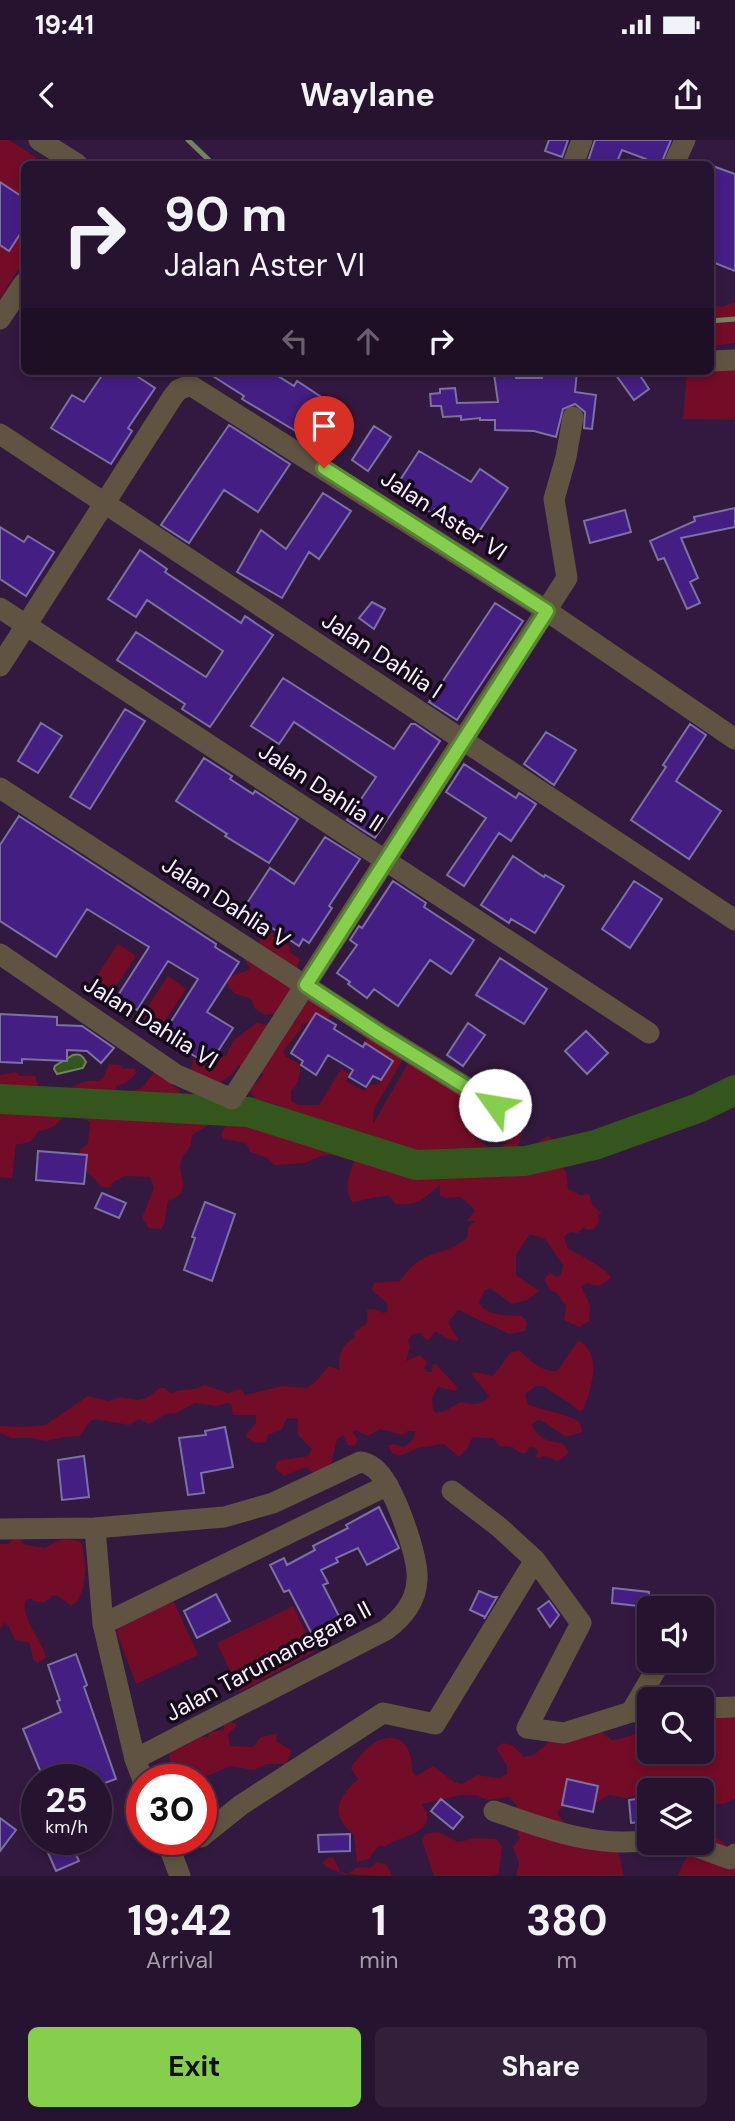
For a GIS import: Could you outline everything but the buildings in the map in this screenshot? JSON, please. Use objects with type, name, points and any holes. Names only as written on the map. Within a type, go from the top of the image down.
[{"type":"street","points":[[39,140],[72,161]]},
{"type":"street","points":[[574,161],[582,140]]},
{"type":"street","points":[[675,161],[685,140]]},
{"type":"street","points":[[0,319],[21,288]]},
{"type":"street","points":[[714,361],[735,360]]},
{"type":"street","name":"Jalan Aster VI","points":[[105,503],[172,398],[178,390],[190,385],[547,611],[735,738]]},
{"type":"street","points":[[306,985],[567,578],[554,499],[566,457],[573,417]]},
{"type":"street","name":"Jalan Dahlia I","points":[[0,434],[735,920]]},
{"type":"street","points":[[0,666],[105,503]]},
{"type":"street","name":"Jalan Dahlia II","points":[[0,608],[649,1033]]},
{"type":"street","name":"Jalan Dahlia V","points":[[0,788],[380,1034],[495,1105]]},
{"type":"street","name":"Jalan Dahlia VI","points":[[0,954],[175,1074],[232,1099],[306,985]]},
{"type":"street","points":[[0,1529],[95,1528],[225,1517],[273,1503],[360,1462],[373,1466],[388,1485],[103,1624]]},
{"type":"street","name":"Jalan Tarumanegara II","points":[[135,1759],[374,1636],[398,1620],[414,1596],[418,1569],[388,1485]]},
{"type":"street","points":[[452,1491],[499,1527],[535,1560],[581,1623],[527,1728],[564,1733],[637,1712]]},
{"type":"street","points":[[95,1528],[103,1624],[137,1764]]},
{"type":"street","points":[[217,1824],[241,1805],[383,1713],[435,1724],[535,1560]]},
{"type":"street","points":[[714,1708],[735,1707]]},
{"type":"street","points":[[494,1811],[602,1842],[637,1842]]},
{"type":"street","points":[[714,1854],[730,1859],[735,1854]]},
{"type":"street","points":[[178,1870],[188,1855]]},
{"type":"shaded area","points":[[0,140],[9,140],[41,161],[21,161],[21,266],[0,298]]},
{"type":"shaded area","points":[[735,302],[735,343],[714,346],[714,305],[722,307]]},
{"type":"shaded area","points":[[735,351],[735,420],[683,419],[687,375],[714,375],[714,368]]},
{"type":"shaded area","points":[[272,933],[285,940],[290,952],[300,959],[297,969],[299,984],[285,1012],[265,1015],[254,1008],[249,998],[234,993],[227,984],[228,978],[250,968],[244,960],[261,938]]},
{"type":"shaded area","points":[[118,944],[136,956],[106,1001],[88,989]]},
{"type":"shaded area","points":[[168,976],[186,989],[156,1034],[138,1021]]},
{"type":"shaded area","points":[[304,1001],[317,1001],[338,1010],[330,1017],[301,1024],[301,1029],[283,1051],[285,1056],[301,1065],[298,1082],[291,1091],[291,1101],[298,1105],[319,1105],[341,1069],[349,1074],[346,1081],[364,1091],[369,1085],[379,1084],[392,1064],[363,1044],[369,1034],[406,1054],[374,1109],[373,1124],[411,1058],[494,1108],[474,1136],[488,1147],[501,1148],[511,1138],[507,1128],[512,1120],[520,1120],[523,1131],[518,1146],[533,1146],[548,1136],[557,1141],[561,1140],[549,1161],[532,1162],[514,1170],[524,1174],[539,1164],[561,1166],[566,1172],[568,1189],[580,1195],[589,1194],[593,1206],[602,1213],[598,1215],[599,1222],[594,1229],[587,1230],[584,1227],[578,1233],[570,1232],[564,1237],[568,1249],[598,1266],[611,1277],[601,1285],[588,1283],[581,1286],[590,1305],[589,1321],[579,1327],[564,1320],[566,1304],[557,1293],[550,1290],[544,1279],[550,1273],[557,1277],[561,1275],[563,1265],[545,1239],[530,1234],[516,1255],[516,1275],[539,1291],[527,1300],[512,1304],[490,1288],[484,1291],[479,1302],[492,1313],[522,1316],[527,1323],[525,1331],[509,1334],[458,1310],[448,1322],[459,1341],[447,1339],[435,1331],[429,1340],[420,1333],[413,1334],[408,1340],[410,1347],[406,1361],[420,1355],[427,1362],[424,1369],[427,1372],[432,1372],[432,1365],[436,1364],[457,1387],[456,1391],[438,1387],[432,1398],[433,1410],[436,1413],[460,1402],[483,1402],[489,1396],[472,1375],[473,1372],[493,1376],[511,1352],[520,1351],[541,1368],[557,1371],[579,1341],[591,1354],[593,1363],[592,1383],[583,1410],[579,1411],[544,1386],[536,1386],[525,1394],[528,1405],[579,1422],[582,1432],[566,1437],[542,1421],[538,1420],[532,1424],[544,1438],[562,1443],[568,1454],[558,1461],[545,1456],[538,1458],[535,1456],[537,1449],[530,1447],[525,1453],[521,1453],[512,1447],[500,1446],[493,1438],[477,1437],[472,1438],[459,1457],[444,1444],[418,1448],[400,1456],[392,1453],[388,1446],[392,1444],[405,1447],[414,1438],[415,1431],[402,1435],[380,1429],[368,1436],[355,1430],[353,1433],[358,1439],[355,1446],[348,1445],[343,1435],[337,1439],[330,1470],[314,1474],[306,1467],[284,1476],[275,1468],[277,1461],[308,1456],[312,1449],[298,1435],[298,1419],[287,1418],[282,1429],[268,1435],[266,1442],[255,1443],[245,1436],[256,1423],[256,1415],[233,1415],[231,1404],[227,1403],[216,1406],[195,1403],[149,1424],[139,1419],[129,1425],[94,1419],[80,1436],[46,1441],[12,1438],[0,1433],[0,1426],[45,1425],[88,1396],[109,1401],[121,1397],[138,1400],[160,1388],[165,1388],[171,1394],[204,1385],[228,1393],[241,1389],[245,1395],[283,1386],[306,1388],[329,1366],[340,1370],[342,1351],[355,1337],[354,1333],[367,1323],[367,1310],[375,1309],[384,1313],[388,1311],[387,1303],[372,1290],[374,1283],[400,1281],[416,1263],[467,1238],[468,1227],[476,1221],[467,1221],[475,1210],[461,1197],[446,1198],[440,1195],[440,1185],[421,1200],[410,1204],[395,1204],[390,1196],[352,1202],[348,1187],[354,1162],[349,1152],[321,1156],[305,1163],[275,1165],[267,1158],[250,1152],[246,1143],[223,1139],[223,1130],[244,1105],[264,1104],[278,1109],[281,1106],[256,1099],[249,1090],[264,1074],[255,1070],[246,1073],[239,1065],[219,1083],[194,1073],[191,1069],[193,1059],[214,1067],[220,1058],[226,1056],[233,1041],[256,1023],[291,1025],[296,1021],[300,1005]]},
{"type":"shaded area","points":[[73,1055],[84,1058],[86,1062],[83,1068],[57,1074],[55,1066]]},
{"type":"shaded area","points":[[109,1064],[120,1065],[124,1069],[135,1068],[136,1073],[130,1080],[116,1086],[116,1091],[121,1094],[142,1088],[155,1071],[179,1090],[179,1104],[209,1098],[211,1104],[207,1112],[216,1116],[213,1122],[192,1135],[191,1144],[180,1166],[183,1188],[181,1193],[168,1201],[161,1229],[149,1228],[142,1218],[154,1188],[150,1177],[125,1176],[113,1182],[111,1187],[104,1187],[79,1166],[80,1150],[88,1144],[90,1122],[71,1112],[65,1112],[54,1126],[38,1131],[30,1142],[16,1144],[12,1178],[0,1177],[0,1075],[16,1072],[19,1076],[35,1076],[40,1091],[56,1094],[82,1082],[98,1081],[103,1078]]},
{"type":"shaded area","points":[[17,1537],[26,1545],[45,1548],[58,1541],[71,1539],[81,1542],[83,1548],[85,1576],[77,1602],[71,1606],[53,1595],[42,1602],[30,1599],[25,1601],[26,1616],[46,1657],[38,1663],[33,1660],[30,1643],[15,1640],[8,1625],[4,1623],[0,1629],[0,1544],[8,1544]]},
{"type":"shaded area","points":[[174,1602],[198,1655],[136,1684],[117,1633],[119,1622],[130,1615]]},
{"type":"shaded area","points":[[293,1606],[315,1651],[240,1692],[217,1643]]},
{"type":"shaded area","points":[[714,1709],[735,1711],[735,1798],[726,1803],[714,1803],[714,1778],[637,1778],[637,1795],[625,1798],[609,1795],[597,1802],[571,1798],[557,1813],[575,1830],[616,1845],[624,1876],[516,1876],[519,1863],[513,1847],[520,1838],[517,1835],[520,1827],[515,1809],[517,1805],[509,1797],[487,1800],[476,1795],[461,1795],[422,1804],[427,1815],[427,1822],[423,1827],[386,1846],[378,1846],[369,1859],[357,1862],[354,1835],[346,1828],[339,1814],[341,1800],[358,1779],[351,1769],[352,1765],[369,1747],[384,1739],[398,1739],[403,1743],[410,1755],[412,1771],[416,1776],[433,1766],[454,1782],[462,1784],[477,1775],[499,1778],[507,1774],[507,1766],[496,1748],[503,1743],[512,1745],[524,1757],[534,1755],[556,1736],[593,1726],[612,1740],[637,1732],[637,1764],[714,1764]]},
{"type":"shaded area","points":[[231,1721],[237,1725],[228,1734],[230,1746],[253,1747],[261,1737],[277,1734],[276,1741],[292,1751],[286,1764],[267,1764],[254,1770],[230,1766],[217,1772],[217,1764],[170,1764],[169,1753],[174,1747],[186,1746],[191,1736],[208,1737],[209,1733],[224,1729],[224,1725]]},
{"type":"shaded area","points":[[438,1832],[458,1842],[476,1838],[496,1839],[502,1846],[499,1873],[494,1876],[434,1876],[422,1841],[425,1834]]},
{"type":"shaded area","points":[[714,1837],[722,1841],[735,1855],[735,1876],[678,1876],[687,1857],[714,1855]]},
{"type":"shaded area","points":[[329,1857],[334,1858],[340,1872],[322,1863]]},
{"type":"shaded area","points":[[377,1862],[386,1864],[392,1876],[364,1875],[348,1874],[357,1867],[370,1868]]},
{"type":"waterway","points":[[188,140],[210,161]]},
{"type":"waterway","points":[[714,321],[735,319]]},
{"type":"waterway","points":[[0,1099],[248,1112],[416,1165],[525,1161],[595,1145],[698,1108],[735,1090]]},
{"type":"route","points":[[324,468],[547,611],[306,985],[495,1105]]}]
